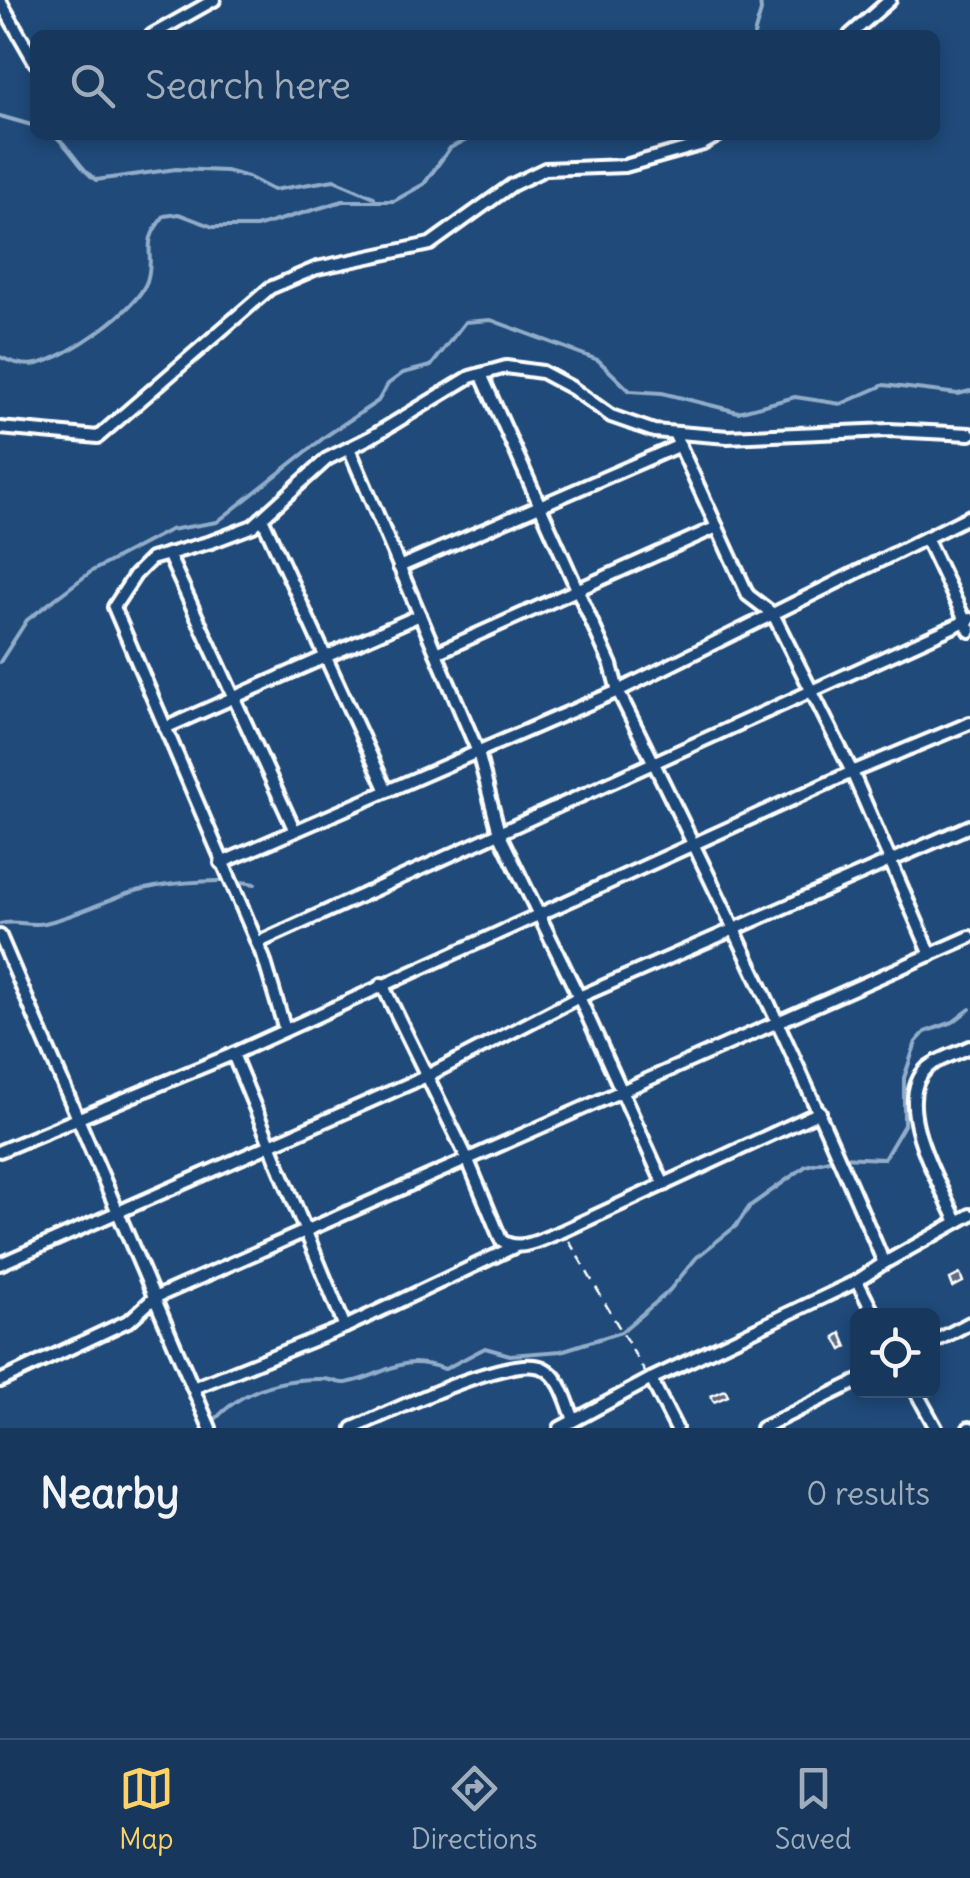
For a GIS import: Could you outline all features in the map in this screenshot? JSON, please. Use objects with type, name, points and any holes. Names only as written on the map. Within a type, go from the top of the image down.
[{"type":"street","points":[[14,0],[1,4],[30,53]]},
{"type":"street","points":[[856,30],[890,0]]},
{"type":"street","points":[[161,30],[211,1]]},
{"type":"street","points":[[0,428],[98,437],[270,288],[317,268],[430,244],[512,185],[545,169],[625,166],[710,140]]},
{"type":"street","points":[[285,1030],[258,943],[114,607],[151,560],[253,526],[327,459],[470,377],[506,367],[542,372],[611,416],[654,432],[728,436],[890,430],[970,434]]},
{"type":"street","points":[[481,374],[611,665],[618,691],[695,844],[820,1112],[884,1262]]},
{"type":"street","points":[[674,433],[748,596],[773,614],[852,772],[931,955]]},
{"type":"street","points":[[399,567],[680,445]]},
{"type":"street","points":[[349,448],[478,752],[499,833],[580,997],[664,1184]]},
{"type":"street","points":[[221,864],[618,691],[970,516]]},
{"type":"street","points":[[262,518],[388,791]]},
{"type":"street","points":[[436,653],[717,527]]},
{"type":"street","points":[[258,943],[968,624],[926,538]]},
{"type":"street","points":[[168,554],[295,832]]},
{"type":"street","points":[[165,728],[420,615]]},
{"type":"street","points":[[0,1151],[233,1054],[970,722]]},
{"type":"street","points":[[0,1264],[427,1076],[580,997],[736,932],[970,826]]},
{"type":"street","points":[[0,936],[210,1428]]},
{"type":"street","points":[[0,1381],[130,1320],[154,1298],[970,937]]},
{"type":"street","points":[[382,984],[467,1158],[502,1240],[516,1246]]},
{"type":"street","points":[[957,1222],[914,1123],[913,1092],[928,1068],[970,1047]]},
{"type":"street","points":[[233,1054],[346,1327]]},
{"type":"street","points":[[193,1388],[346,1327],[516,1246],[563,1231],[820,1112]]},
{"type":"street","points":[[560,1428],[858,1281],[884,1262],[970,1215]]},
{"type":"street","points":[[858,1281],[871,1308]]},
{"type":"street","points":[[940,1339],[970,1323]]},
{"type":"street","points":[[353,1428],[480,1375],[524,1366],[542,1367],[557,1378],[574,1420]]},
{"type":"street","points":[[651,1380],[676,1428]]},
{"type":"street","points":[[762,1428],[850,1385]]},
{"type":"street","points":[[919,1398],[936,1428]]},
{"type":"path","points":[[563,1231],[651,1380]]},
{"type":"building","points":[[960,1274],[963,1282],[953,1287],[950,1279]]},
{"type":"building","points":[[841,1333],[847,1347],[842,1350],[835,1337]]},
{"type":"building","points":[[725,1390],[728,1396],[714,1402],[711,1396]]},
{"type":"waterway","points":[[755,30],[760,0]]},
{"type":"waterway","points":[[0,116],[30,125]]},
{"type":"waterway","points":[[59,140],[96,180],[176,169],[226,171],[273,190],[334,180],[374,197]]},
{"type":"waterway","points":[[0,357],[28,365],[50,360],[116,318],[141,293],[147,281],[150,242],[164,216],[179,214],[213,227],[256,227],[343,201],[394,201],[424,184],[450,148],[466,140]]},
{"type":"waterway","points":[[0,662],[27,620],[92,571],[170,530],[217,522],[326,436],[378,401],[388,384],[403,373],[431,366],[465,322],[491,320],[598,360],[630,391],[662,393],[738,412],[795,397],[841,404],[884,385],[958,394],[970,391]]},
{"type":"waterway","points":[[0,924],[45,923],[132,892],[167,885],[205,881],[255,884]]},
{"type":"waterway","points":[[211,1424],[234,1402],[275,1384],[323,1379],[346,1383],[414,1363],[445,1369],[485,1348],[510,1355],[561,1351],[621,1332],[668,1292],[697,1257],[736,1226],[750,1206],[806,1166],[840,1157],[884,1159],[904,1125],[904,1078],[916,1042],[925,1032],[953,1022],[970,1009]]}]
